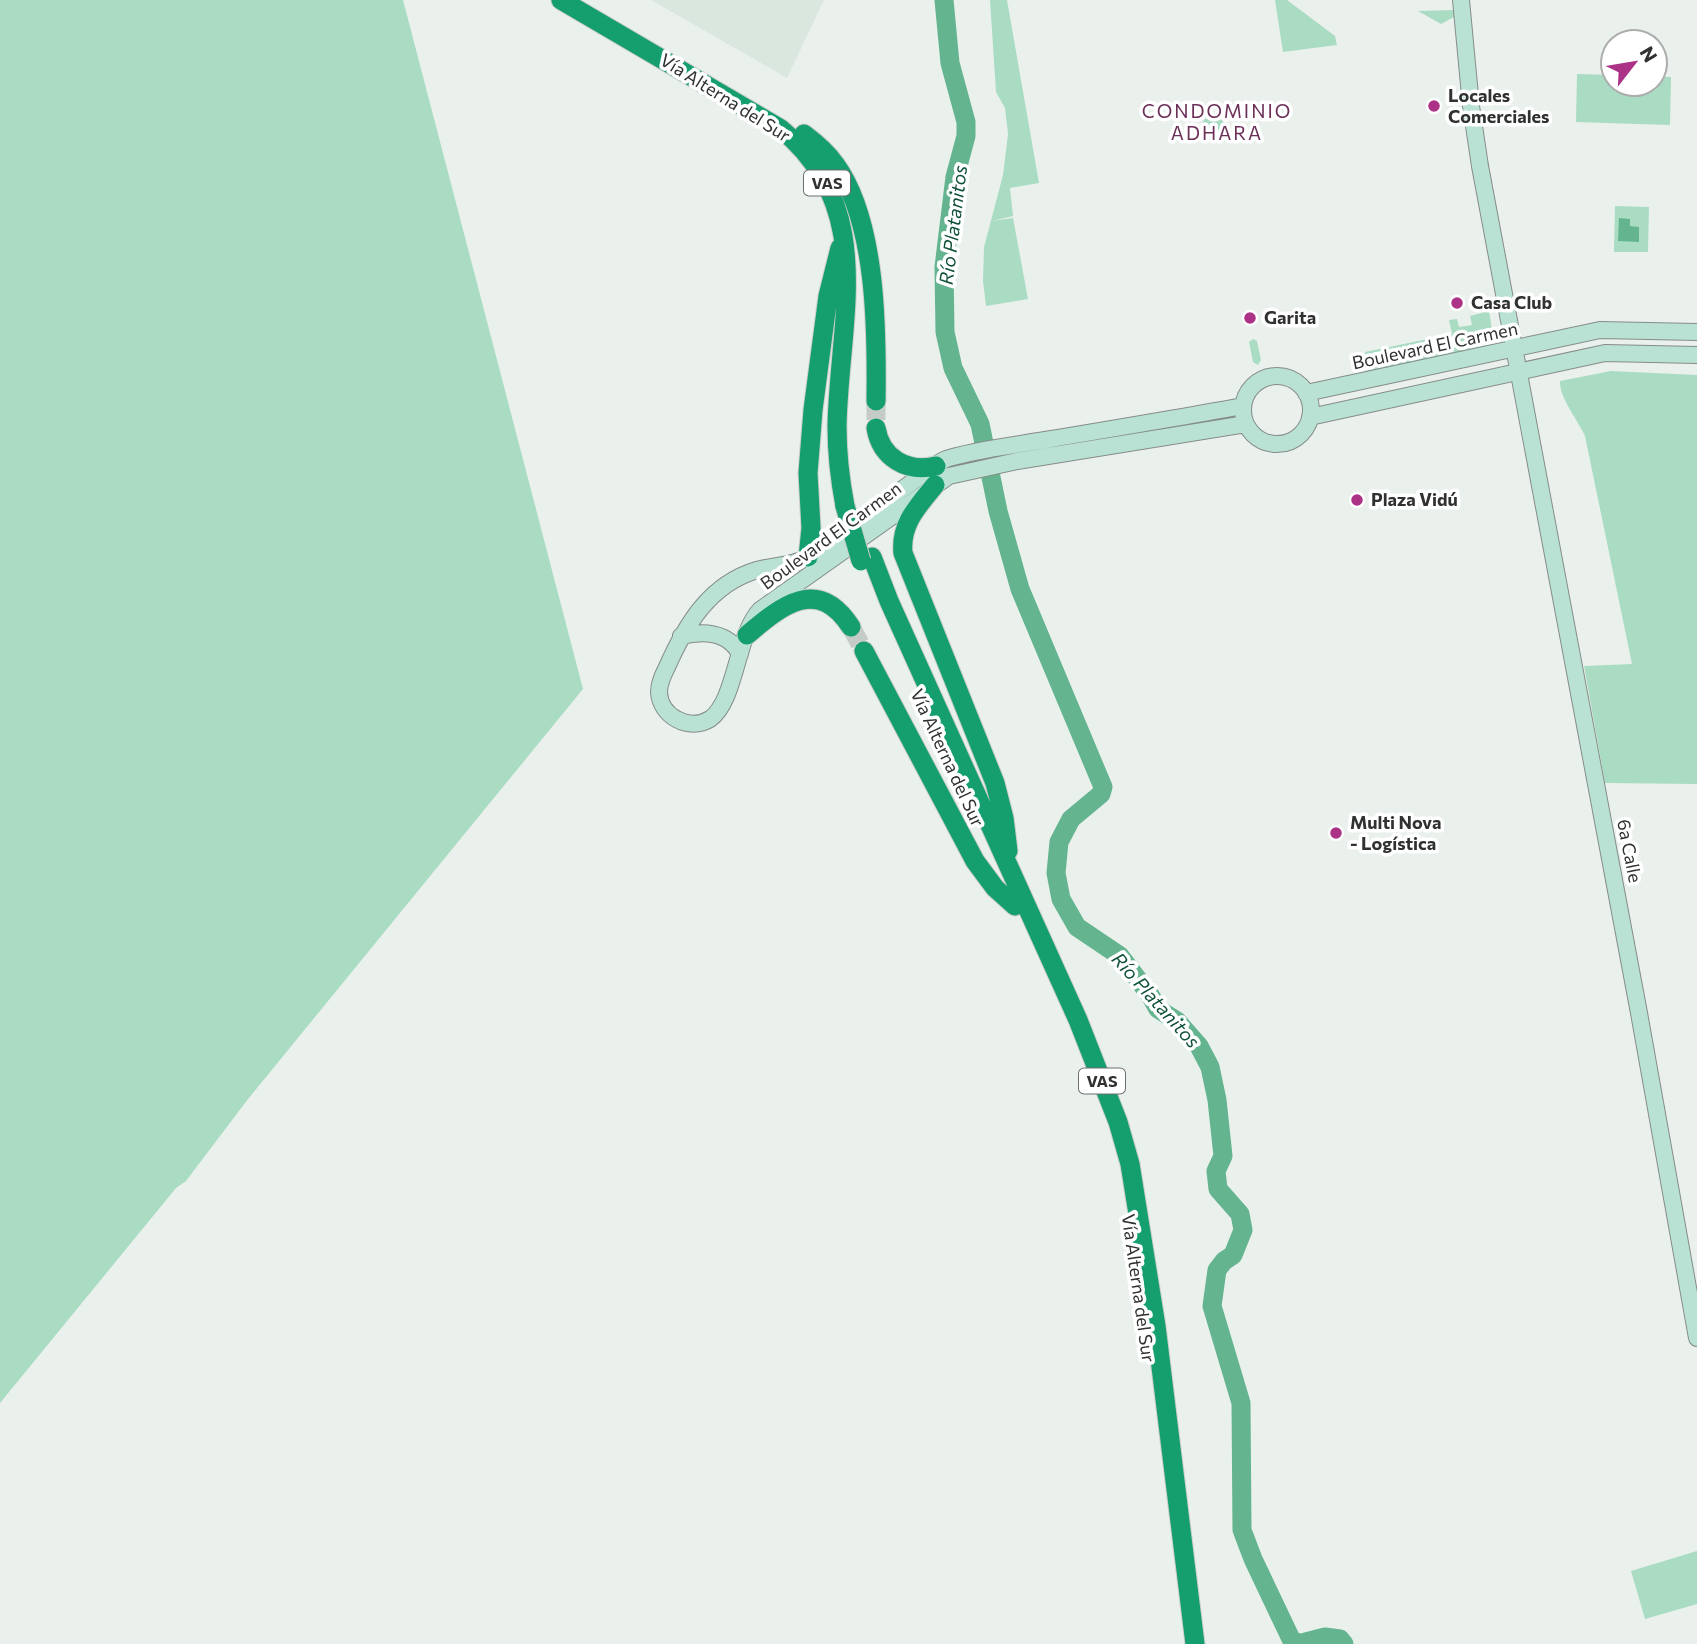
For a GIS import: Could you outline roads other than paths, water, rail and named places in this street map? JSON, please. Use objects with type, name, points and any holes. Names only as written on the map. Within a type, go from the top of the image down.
[{"type":"highway","name":"Vía Alterna del Sur","points":[[561,0],[781,129],[804,150],[833,196],[843,229],[847,257],[837,425],[839,468],[884,618],[1075,1038],[1100,1104],[1124,1189],[1145,1330],[1184,1644]]},
{"type":"highway","name":"Vía Alterna del Sur","points":[[583,0],[789,120],[825,159],[843,191],[854,225],[859,256],[859,290],[848,423],[851,505]]},
{"type":"highway","points":[[804,134],[835,164],[853,198],[862,224],[877,351],[876,401]]},
{"type":"highway","points":[[808,557],[811,528],[808,473],[813,410],[828,296],[843,229]]},
{"type":"highway","points":[[876,428],[882,447],[901,464],[936,475],[907,521],[902,537],[903,553],[995,783],[1007,834],[1009,866]]},
{"type":"highway","name":"Vía Alterna del Sur","points":[[867,559],[889,601],[1083,1031],[1118,1122],[1130,1164],[1151,1291],[1195,1644]]},
{"type":"highway","points":[[747,635],[775,611],[798,600],[814,599],[830,604],[842,614],[851,627]]},
{"type":"highway","points":[[864,651],[975,860],[995,888],[1015,906]]},
{"type":"main road","name":"6a Calle","points":[[1461,0],[1471,106],[1480,166],[1642,1026],[1697,1338]]},
{"type":"main road","name":"Boulevard El Carmen","points":[[1306,393],[1600,330],[1697,332]]},
{"type":"main road","points":[[1310,417],[1605,353],[1697,355]]},
{"type":"main road","points":[[1270,376],[1287,377],[1306,393],[1310,401],[1310,417],[1300,435],[1281,443],[1261,439],[1247,424],[1243,406],[1249,390],[1260,380],[1270,376]]},
{"type":"main road","name":"Boulevard El Carmen","points":[[936,475],[760,610],[747,635],[723,704],[717,713],[704,722],[687,723],[667,712],[659,691],[661,680],[696,611],[726,585],[752,571],[808,557],[936,475],[957,465],[1243,406]]},
{"type":"main road","name":"Boulevard El Carmen","points":[[1016,453],[1247,424]]},
{"type":"main road","points":[[681,636],[693,633],[713,634],[729,641],[740,654]]},
{"type":"waterway","name":"Río Platanitos","points":[[944,0],[950,63],[966,122],[966,136],[955,177],[944,267],[945,332],[953,368],[980,424],[998,511],[1020,589],[1103,787],[1101,794],[1071,819],[1059,842],[1056,873],[1061,899],[1077,927],[1120,956],[1158,1009],[1177,1021],[1199,1046],[1210,1067],[1217,1100],[1223,1156],[1216,1171],[1218,1189],[1240,1214],[1243,1230],[1233,1255],[1217,1270],[1212,1306],[1241,1403],[1242,1530],[1291,1639],[1298,1644],[1325,1637],[1340,1639],[1344,1644]]},
{"type":"tunnel","points":[[876,401],[876,428]]},
{"type":"tunnel","points":[[851,627],[864,651]]},
{"type":"place","name":"Locales Comerciales","points":[[1434,106]]},
{"type":"place","name":"Casa Club","points":[[1457,303]]},
{"type":"place","name":"Garita","points":[[1250,318]]},
{"type":"place","name":"Plaza Vidú","points":[[1357,500]]},
{"type":"place","name":"Multi Nova - Logística","points":[[1336,833]]},
{"type":"district","name":"CONDOMINIO ADHARA","points":[[1217,122]]}]
